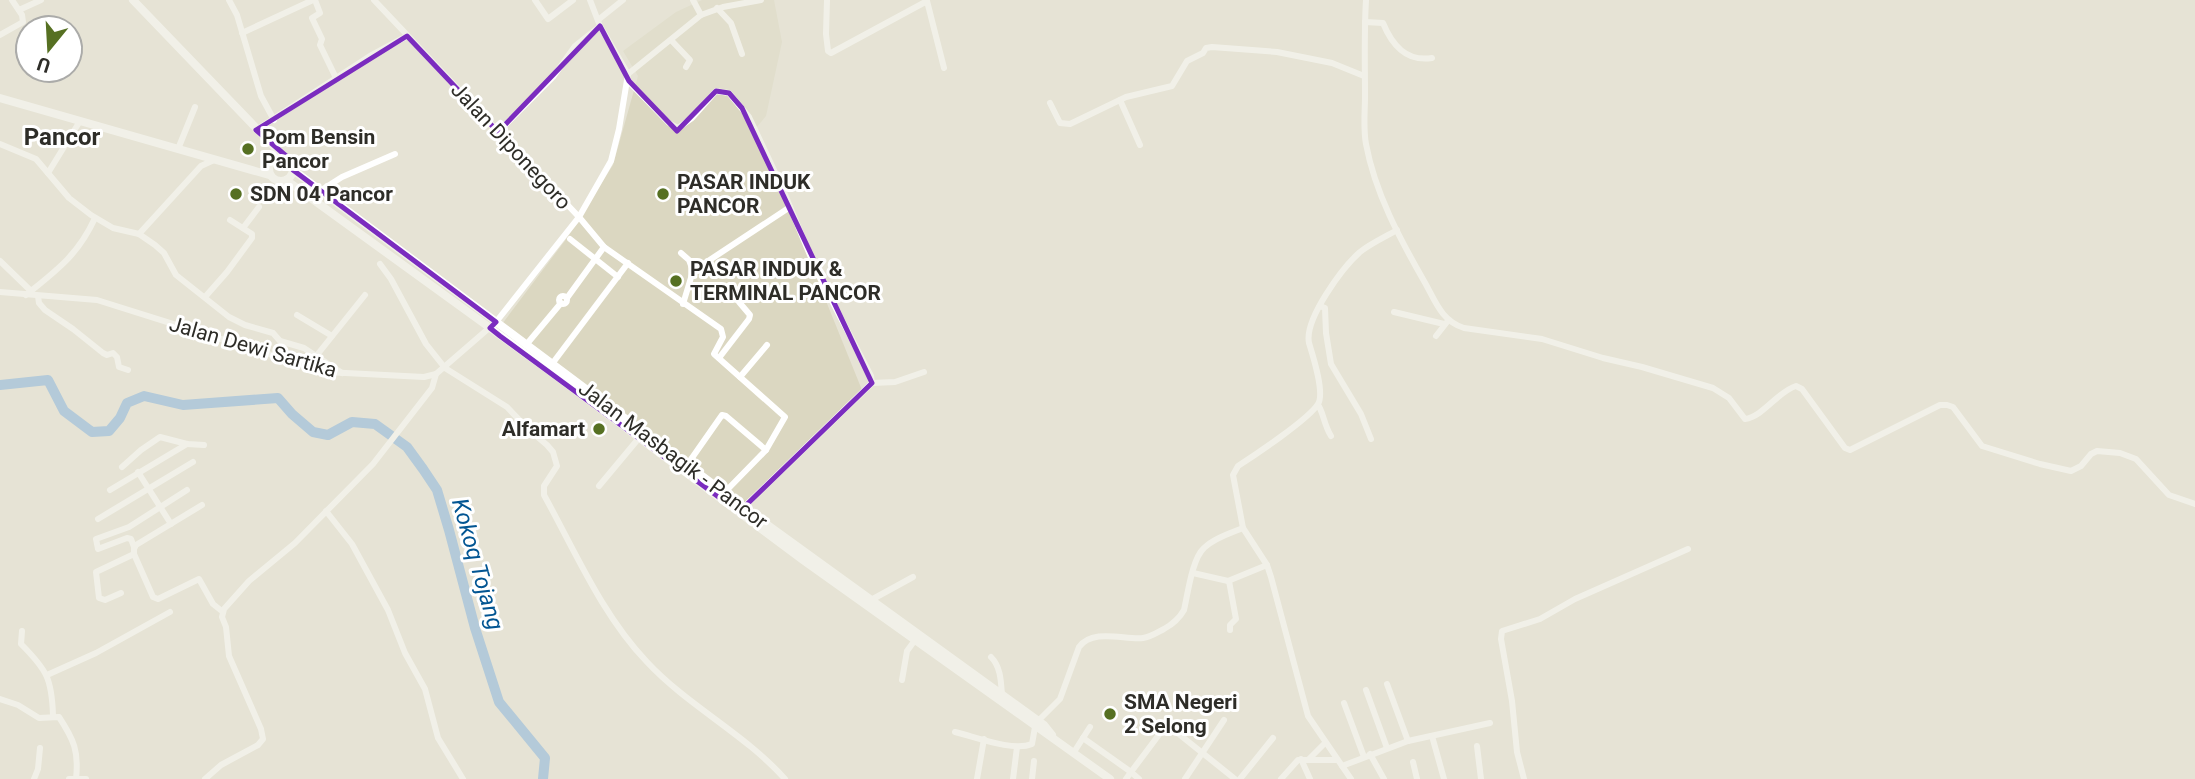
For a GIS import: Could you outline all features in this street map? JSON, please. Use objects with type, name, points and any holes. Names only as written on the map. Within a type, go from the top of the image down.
[{"type":"main road","points":[[0,98],[270,175],[277,181],[290,177],[292,163],[256,130],[133,0]]},
{"type":"main road","points":[[270,175],[268,168],[271,161],[284,157]]},
{"type":"main road","name":"Jalan Masbagik - Pancor","points":[[293,170],[639,438],[1037,724],[1074,752],[1099,776],[1110,779]]},
{"type":"main road","name":"Jalan Masbagik - Pancor","points":[[286,180],[493,325],[526,345],[724,493],[741,510]]},
{"type":"main road","name":"Jalan Masbagik - Pancor","points":[[839,581],[870,600],[917,638],[1002,695],[1037,724]]},
{"type":"street","points":[[0,35],[23,22],[22,15],[12,0]]},
{"type":"street","points":[[19,10],[41,0]]},
{"type":"street","points":[[229,0],[234,7],[261,96],[274,120]]},
{"type":"street","points":[[242,33],[314,0],[320,13],[312,18],[322,39],[320,45],[336,78]]},
{"type":"street","name":"Jalan Diponegoro","points":[[374,0],[579,217],[604,247],[721,330],[723,337],[713,353],[719,358]]},
{"type":"street","points":[[535,0],[548,19],[573,0]]},
{"type":"street","points":[[590,0],[599,23],[628,77],[669,123],[678,128],[692,118],[716,91],[729,93],[749,117],[817,272],[871,376],[872,383]]},
{"type":"street","points":[[498,132],[554,77],[575,46],[623,0]]},
{"type":"street","points":[[693,0],[701,15]]},
{"type":"street","points":[[205,779],[221,765],[258,745],[263,736],[231,661],[223,612],[232,598],[248,581],[295,543],[373,464],[432,388],[436,374],[493,325],[579,217],[611,161],[628,77],[701,15],[718,8],[761,0]]},
{"type":"street","points":[[827,0],[826,40],[831,53],[927,0],[944,68]]},
{"type":"street","points":[[1366,0],[1364,129],[1368,153],[1382,197],[1397,230],[1446,322]]},
{"type":"street","points":[[718,8],[731,23],[742,54]]},
{"type":"street","points":[[1365,22],[1383,23],[1393,43],[1407,55],[1422,59],[1432,58]]},
{"type":"street","points":[[256,130],[370,56],[407,36]]},
{"type":"street","points":[[671,40],[690,60],[686,67]]},
{"type":"street","points":[[1050,103],[1059,121],[1066,125],[1137,93],[1172,86],[1187,61],[1209,47],[1277,52],[1332,64],[1364,76]]},
{"type":"street","points":[[1120,100],[1140,145]]},
{"type":"street","points":[[178,149],[195,107]]},
{"type":"street","points":[[48,173],[80,121]]},
{"type":"street","points":[[0,144],[32,156],[69,198],[95,218],[113,228],[139,234],[162,251],[176,275],[240,323],[270,332],[280,341],[304,348],[344,374]]},
{"type":"street","points":[[320,191],[342,177],[395,154]]},
{"type":"street","points":[[139,234],[201,166],[216,159]]},
{"type":"street","points":[[243,228],[259,206]]},
{"type":"street","points":[[683,304],[693,271],[790,207]]},
{"type":"street","points":[[0,261],[28,293],[83,243],[95,218]]},
{"type":"street","points":[[205,297],[252,237],[252,234],[230,220]]},
{"type":"street","points":[[1351,779],[1308,716],[1267,565],[1243,528],[1233,479],[1235,470],[1318,405],[1321,391],[1308,340],[1311,325],[1332,286],[1356,256],[1374,242],[1397,230]]},
{"type":"street","points":[[570,239],[618,277]]},
{"type":"street","points":[[526,345],[561,303],[560,297],[567,298],[604,247]]},
{"type":"street","points":[[681,253],[686,256],[693,271]]},
{"type":"street","points":[[552,364],[628,263]]},
{"type":"street","points":[[380,264],[426,344],[444,368],[507,407],[553,452],[557,466],[544,486],[544,495],[598,596],[641,655],[678,689],[770,763],[785,779]]},
{"type":"street","name":"Jalan Dewi Sartika","points":[[0,292],[97,300],[320,371],[424,377],[436,374]]},
{"type":"street","points":[[317,355],[365,295]]},
{"type":"street","points":[[38,296],[39,303],[45,310],[105,355],[113,353],[117,357],[119,367],[128,370]]},
{"type":"street","points":[[724,493],[766,450],[785,417],[719,358],[749,319],[750,315],[739,302]]},
{"type":"street","points":[[1320,306],[1325,308],[1331,364],[1361,414],[1371,439]]},
{"type":"street","points":[[1394,312],[1464,328],[1542,339],[1717,389],[1729,398],[1745,419],[1754,416],[1792,386],[1799,387],[1845,448],[1850,450],[1940,405],[1947,405],[1952,407],[1982,446],[2063,470],[2076,470],[2097,451],[2120,453],[2136,459],[2169,495],[2195,504]]},
{"type":"street","points":[[297,315],[332,336]]},
{"type":"street","points":[[1436,336],[1446,322]]},
{"type":"street","points":[[740,377],[767,345]]},
{"type":"street","points":[[741,510],[872,383],[895,382],[924,372]]},
{"type":"street","points":[[1318,405],[1331,436]]},
{"type":"street","points":[[687,465],[722,415],[766,450]]},
{"type":"street","points":[[599,486],[639,438]]},
{"type":"street","points":[[122,467],[155,439],[204,445]]},
{"type":"street","points":[[110,490],[187,444]]},
{"type":"street","points":[[98,519],[193,462]]},
{"type":"street","points":[[138,472],[171,524]]},
{"type":"street","points":[[187,490],[129,527],[96,539],[98,549],[130,538],[153,597],[158,598],[199,579],[213,604],[223,612]]},
{"type":"street","points":[[121,593],[105,600],[99,598],[96,572],[134,551],[202,505]]},
{"type":"street","points":[[326,511],[352,544],[388,610],[405,653],[425,690],[438,738],[463,779]]},
{"type":"street","points":[[955,732],[1017,747],[1032,744],[1037,724],[1060,699],[1079,647],[1084,641],[1116,636],[1144,638],[1169,626],[1184,610],[1197,557],[1203,548],[1243,528]]},
{"type":"street","points":[[1524,779],[1514,736],[1502,631],[1540,620],[1575,599],[1688,549]]},
{"type":"street","points":[[1193,573],[1219,581],[1229,581],[1267,565]]},
{"type":"street","points":[[870,600],[913,577]]},
{"type":"street","points":[[1229,581],[1236,619],[1230,629]]},
{"type":"street","points":[[47,675],[96,653],[170,612]]},
{"type":"street","points":[[22,631],[22,644],[41,664],[47,675],[53,716]]},
{"type":"street","points":[[902,680],[907,651],[917,638]]},
{"type":"street","points":[[991,657],[1000,674],[1002,695]]},
{"type":"street","points":[[1387,684],[1408,741]]},
{"type":"street","points":[[1366,690],[1387,748]]},
{"type":"street","points":[[0,699],[18,705],[38,718],[60,718],[76,745],[76,779]]},
{"type":"street","points":[[1344,703],[1367,756],[1384,779]]},
{"type":"street","points":[[1185,779],[1224,720]]},
{"type":"street","points":[[1342,766],[1408,741],[1490,723]]},
{"type":"street","points":[[1074,752],[1090,727]]},
{"type":"street","points":[[1126,779],[1164,729],[1175,731],[1237,779],[1273,738]]},
{"type":"street","points":[[1432,736],[1444,779]]},
{"type":"street","points":[[1083,738],[1139,779]]},
{"type":"street","points":[[978,779],[984,739]]},
{"type":"street","points":[[1282,779],[1294,763],[1305,759],[1325,743]]},
{"type":"street","points":[[1476,746],[1481,779]]},
{"type":"street","points":[[1013,779],[1017,747]]},
{"type":"street","points":[[34,779],[40,748]]},
{"type":"street","points":[[1305,759],[1337,760]]},
{"type":"street","points":[[1305,759],[1310,779]]},
{"type":"street","points":[[1032,779],[1034,761]]},
{"type":"street","points":[[1413,762],[1417,779]]},
{"type":"street","points":[[69,779],[86,779]]},
{"type":"highlighted area","points":[[600,26],[629,81],[677,131],[716,91],[729,93],[742,108],[872,383],[739,512],[500,336],[490,328],[496,322],[293,170],[292,161],[256,130],[407,36],[498,132]]},
{"type":"shaded area","name":"PASAR INDUK & TERMINAL PANCOR","points":[[702,0],[774,0],[782,42],[766,116],[756,128],[862,390],[744,505],[502,324],[567,238],[613,165],[638,76],[623,51],[676,12]]},
{"type":"waterway","name":"Kokoq Tojang","points":[[0,385],[48,380],[64,411],[92,432],[109,431],[120,418],[127,403],[144,396],[183,405],[278,398],[313,432],[328,435],[352,422],[375,424],[407,447],[437,490],[475,628],[499,702],[545,758],[543,779]]},
{"type":"place","name":"Pom Bensin Pancor","points":[[248,149]]},
{"type":"place","name":"SDN 04 Pancor","points":[[236,194]]},
{"type":"place","name":"PASAR INDUK PANCOR","points":[[663,194]]},
{"type":"place","name":"PASAR INDUK & TERMINAL PANCOR","points":[[676,281]]},
{"type":"place","name":"Alfamart","points":[[599,429]]},
{"type":"place","name":"SMA Negeri 2 Selong","points":[[1110,714]]},
{"type":"district","name":"Pancor","points":[[62,137]]}]
